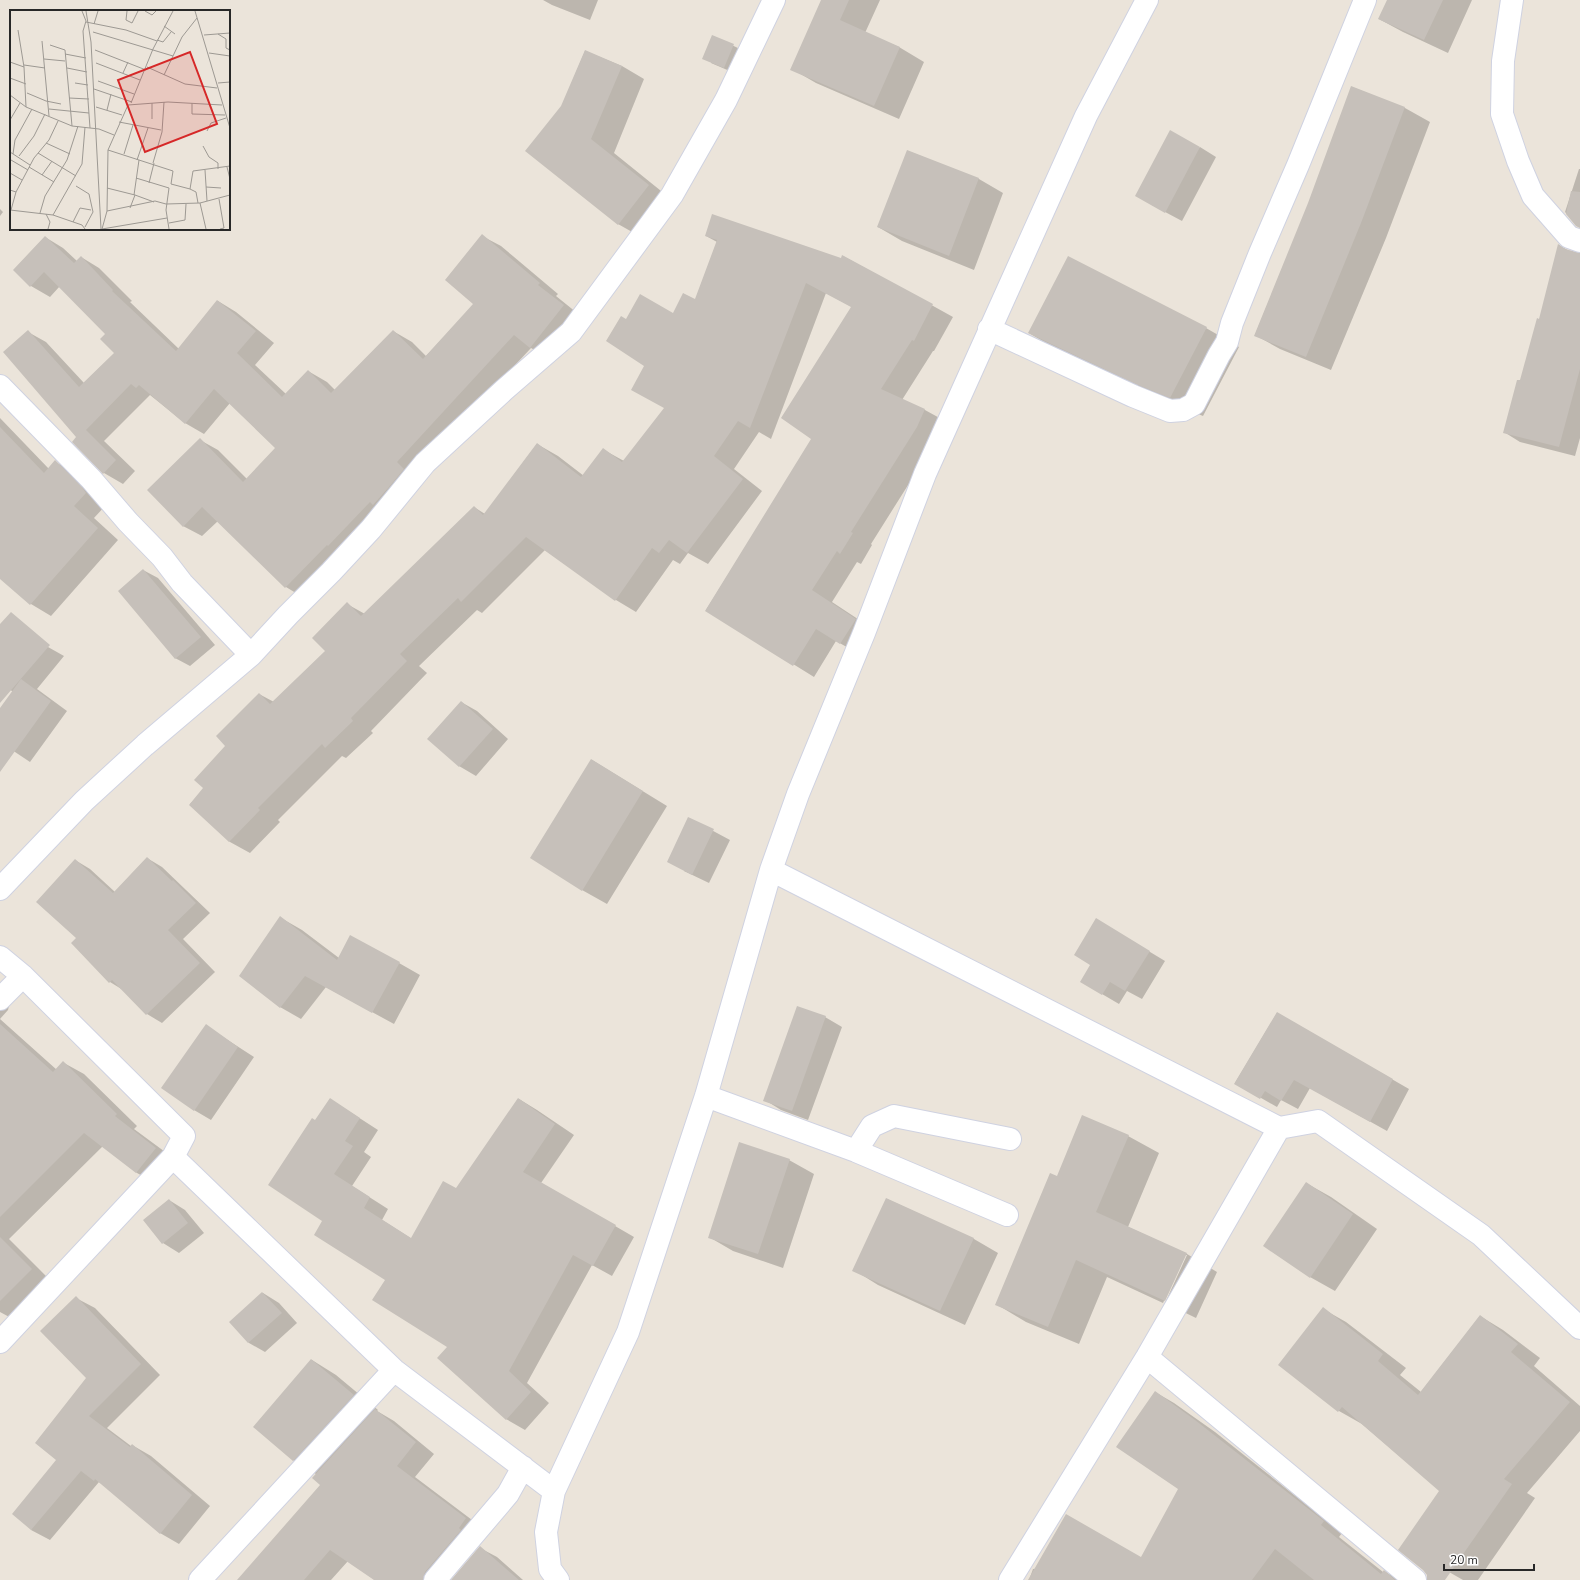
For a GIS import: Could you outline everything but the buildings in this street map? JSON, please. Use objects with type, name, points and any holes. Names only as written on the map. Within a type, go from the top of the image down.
[{"type":"street","points":[[0,889],[84,800],[145,745],[251,655],[371,529],[425,463],[504,390],[571,332],[672,195],[726,100],[774,0]]},
{"type":"street","points":[[558,1580],[550,1569],[546,1532],[554,1491],[628,1332],[706,1096],[771,870],[798,794],[864,633],[925,474],[1086,116],[1148,0]]},
{"type":"street","points":[[989,329],[1133,396],[1170,411],[1183,410],[1194,404],[1227,342],[1232,323],[1260,253],[1298,165],[1365,0]]},
{"type":"street","points":[[1512,0],[1503,61],[1502,114],[1518,161],[1533,196],[1569,237],[1580,241]]},
{"type":"street","points":[[0,386],[91,479],[128,522],[162,558],[182,584],[251,655]]},
{"type":"street","points":[[771,870],[1279,1128],[1318,1120],[1481,1235],[1580,1328]]},
{"type":"street","points":[[0,957],[23,976],[184,1136],[173,1157],[0,1342]]},
{"type":"street","points":[[0,999],[23,976]]},
{"type":"street","points":[[706,1096],[856,1151],[1007,1215]]},
{"type":"street","points":[[856,1151],[872,1126],[894,1116],[1010,1139]]},
{"type":"street","points":[[1010,1580],[1147,1358],[1279,1128]]},
{"type":"street","points":[[173,1157],[394,1370],[554,1491]]},
{"type":"street","points":[[1147,1358],[1414,1580]]},
{"type":"street","points":[[200,1580],[394,1370]]},
{"type":"street","points":[[435,1580],[508,1494],[523,1467]]}]
